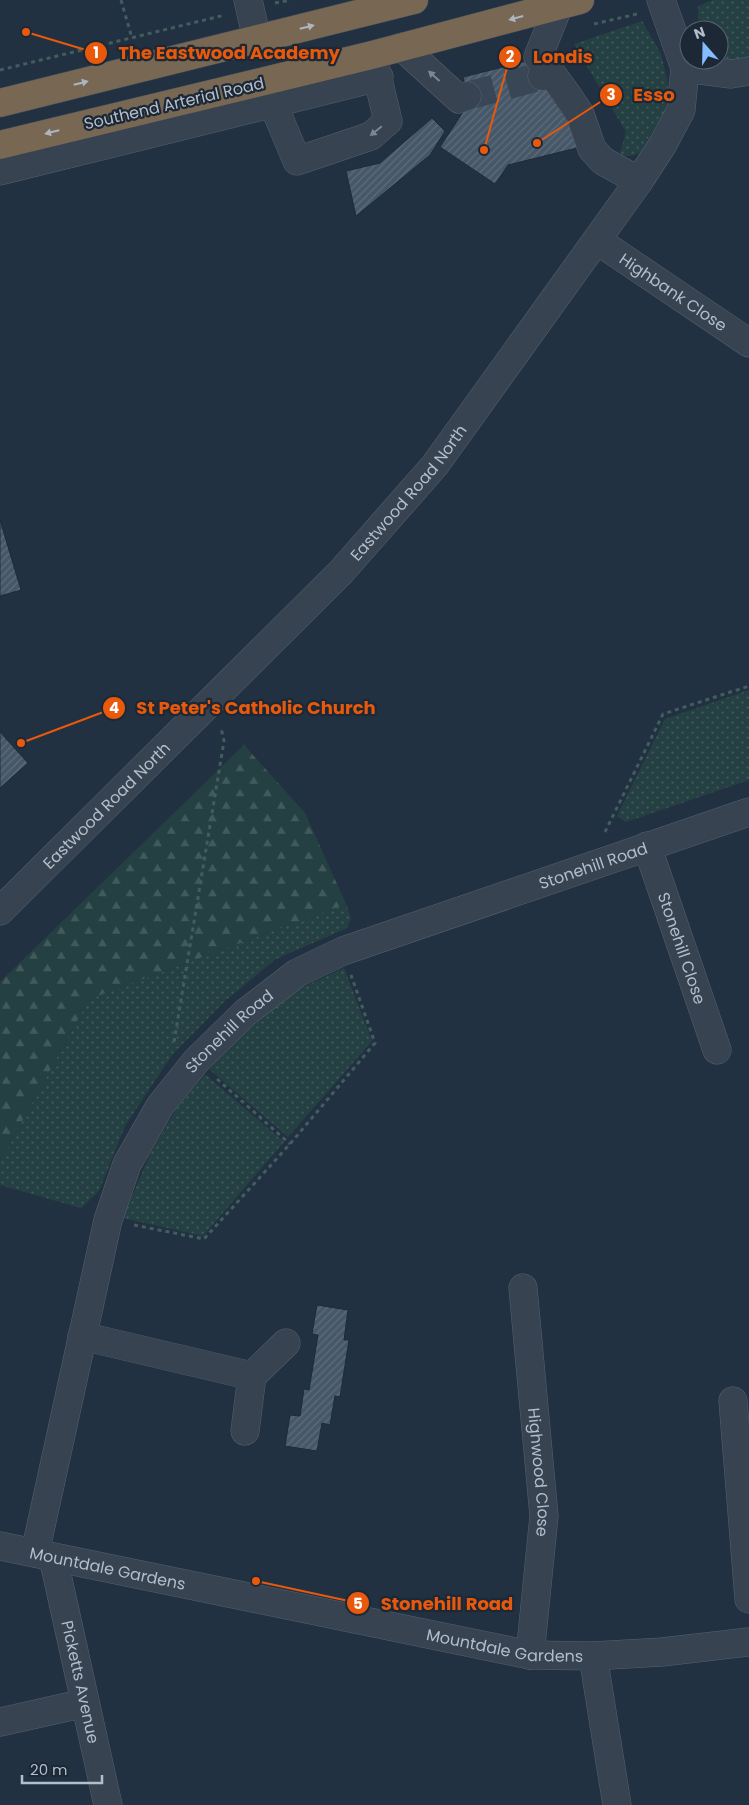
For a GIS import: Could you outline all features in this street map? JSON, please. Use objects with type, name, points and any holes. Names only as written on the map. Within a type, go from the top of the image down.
[{"type":"highway","points":[[0,103],[414,0]]},
{"type":"highway","name":"Southend Arterial Road","points":[[0,145],[268,93],[376,66],[402,47],[569,3]]},
{"type":"street","name":"Eastwood Road North","points":[[661,0],[679,51]]},
{"type":"street","points":[[569,3],[538,57],[547,75],[568,96],[580,114],[592,149],[603,161],[639,181]]},
{"type":"street","points":[[249,4],[257,40]]},
{"type":"street","points":[[402,47],[459,98],[467,96]]},
{"type":"street","points":[[268,93],[297,160],[371,136],[388,121],[376,66]]},
{"type":"street","name":"Eastwood Road North","points":[[0,911],[342,572],[436,465],[598,241],[663,144],[680,110],[685,70]]},
{"type":"street","points":[[700,70],[731,74],[749,71]]},
{"type":"street","points":[[0,171],[235,100]]},
{"type":"street","name":"Highbank Close","points":[[598,241],[749,343]]},
{"type":"street","name":"Stonehill Road","points":[[44,1555],[82,1336],[108,1220],[127,1164],[160,1106],[196,1061],[245,1013],[297,973],[343,951],[749,812]]},
{"type":"street","name":"Stonehill Close","points":[[648,846],[717,1050]]},
{"type":"street","name":"Highwood Close","points":[[523,1288],[544,1516],[530,1655]]},
{"type":"street","points":[[82,1336],[252,1376]]},
{"type":"street","points":[[245,1431],[252,1376],[286,1343]]},
{"type":"street","points":[[733,1401],[749,1599]]},
{"type":"street","name":"Mountdale Gardens","points":[[0,1546],[530,1655],[593,1656],[662,1652],[749,1642]]},
{"type":"street","name":"Picketts Avenue","points":[[44,1555],[85,1703],[108,1805]]},
{"type":"street","points":[[593,1656],[617,1805]]},
{"type":"street","points":[[0,1722],[85,1703]]},
{"type":"path","points":[[121,0],[132,38]]},
{"type":"path","points":[[0,70],[132,38],[249,4],[291,0]]},
{"type":"path","points":[[614,858],[605,831],[664,714],[749,686]]},
{"type":"path","points":[[216,698],[224,741],[174,1042],[290,1144]]},
{"type":"path","points":[[108,1220],[204,1239],[290,1144],[375,1043],[343,951]]},
{"type":"green space","points":[[713,0],[749,0],[749,60],[734,63],[729,61],[729,20],[699,20],[698,6]]},
{"type":"green space","points":[[642,21],[661,54],[668,84],[666,109],[640,152],[633,156],[619,156],[626,132],[574,44]]},
{"type":"green space","points":[[749,690],[749,780],[626,822],[617,816],[665,719]]},
{"type":"green space","points":[[244,745],[305,813],[346,904],[89,999],[0,1162],[0,982]]},
{"type":"green space","points":[[346,904],[351,918],[347,928],[276,959],[225,1001],[172,1055],[125,1126],[99,1191],[81,1208],[0,1185],[0,1162],[89,999]]},
{"type":"green space","points":[[344,968],[372,1041],[288,1137],[209,1069],[241,1034],[299,989]]},
{"type":"green space","points":[[205,1074],[284,1142],[203,1236],[123,1218],[150,1154],[177,1108]]},
{"type":"building","points":[[527,61],[585,146],[508,165],[495,184],[440,147],[469,103],[463,77]]},
{"type":"building","points":[[432,118],[445,131],[430,155],[356,216],[346,171],[380,163]]},
{"type":"building","points":[[0,520],[21,590],[0,596]]},
{"type":"building","points":[[0,732],[28,763],[0,788]]},
{"type":"building","points":[[317,1305],[348,1310],[344,1340],[349,1340],[340,1397],[335,1396],[330,1425],[322,1423],[317,1451],[285,1446],[290,1415],[300,1416],[304,1389],[309,1390],[318,1335],[312,1334]]},
{"type":"tunnel","points":[[467,96],[542,76]]},
{"type":"place","name":"The Eastwood Academy","points":[[26,32]]},
{"type":"place","name":"Esso","points":[[537,143]]},
{"type":"place","name":"Londis","points":[[484,150]]},
{"type":"place","name":"St Peter's Catholic Church","points":[[21,743]]},
{"type":"place","name":"Stonehill Road","points":[[256,1581]]}]
